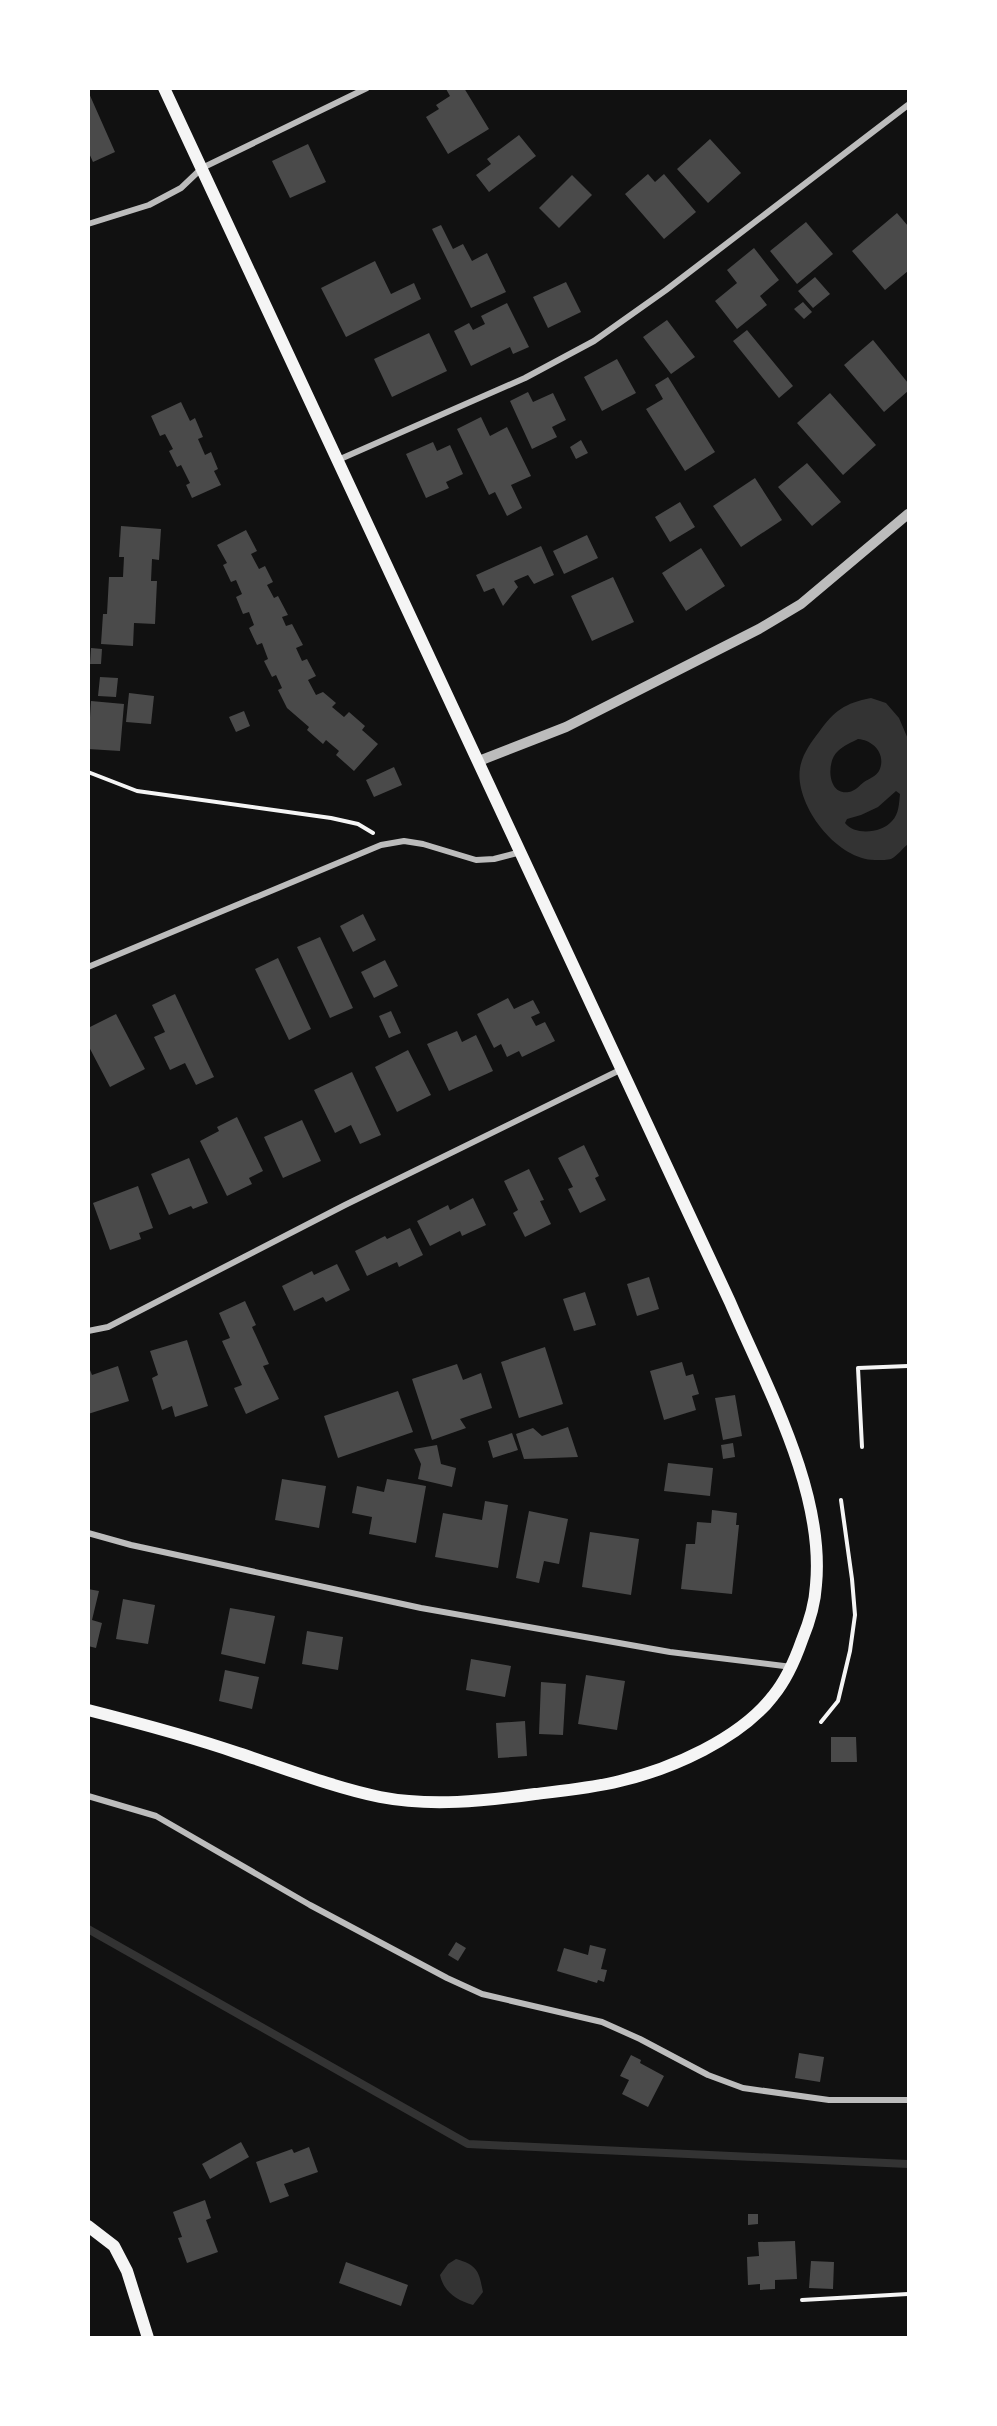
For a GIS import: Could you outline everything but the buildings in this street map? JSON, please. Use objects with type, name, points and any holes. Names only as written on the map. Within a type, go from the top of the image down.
[{"type":"main road","points":[[88,1710],[203,1741],[330,1783],[380,1796],[425,1803],[474,1802],[620,1781],[706,1749],[743,1725],[773,1698],[792,1667],[810,1620],[816,1585],[813,1525],[804,1482],[788,1437],[730,1302],[164,88]]},
{"type":"main road","points":[[88,2226],[114,2246],[127,2271],[148,2337]]},
{"type":"street","points":[[88,224],[149,205],[181,188],[202,168],[367,88]]},
{"type":"street","points":[[337,460],[525,378],[594,341],[666,290],[909,105]]},
{"type":"street","points":[[479,761],[576,722],[759,629],[801,604],[909,514]]},
{"type":"street","points":[[88,967],[381,845],[404,841],[423,844],[476,860],[494,859],[521,852]]},
{"type":"street","points":[[88,1331],[108,1327],[345,1205],[622,1069]]},
{"type":"street","points":[[88,1533],[421,1608],[670,1652],[792,1667]]},
{"type":"street","points":[[88,1796],[156,1816],[310,1905],[447,1978],[482,1994],[602,2022],[708,2075],[743,2088],[829,2100],[909,2100]]},
{"type":"path","points":[[88,772],[137,791],[357,824],[373,833],[381,845]]},
{"type":"path","points":[[862,1447],[858,1368],[909,1366]]},
{"type":"path","points":[[820,1722],[838,1701],[850,1651],[855,1615],[841,1500]]},
{"type":"path","points":[[802,2300],[909,2294]]},
{"type":"shaded area","points":[[871,698],[886,703],[899,718],[908,739],[908,844],[890,859],[862,858],[834,842],[811,814],[800,783],[803,758],[824,725],[835,713],[847,705]],"holes":[[[858,739],[869,742],[877,749],[881,765],[876,774],[855,789],[842,792],[836,789],[833,783],[830,769],[832,762],[840,749]],[[896,791],[900,794],[898,808],[896,815],[888,825],[875,830],[862,831],[855,830],[845,823],[847,819],[878,807]]]},
{"type":"shaded area","points":[[456,2259],[469,2264],[478,2274],[483,2292],[473,2305],[461,2301],[448,2291],[442,2281],[440,2275],[448,2264]]},
{"type":"waterway","points":[[88,1929],[468,2144],[908,2164]]}]
